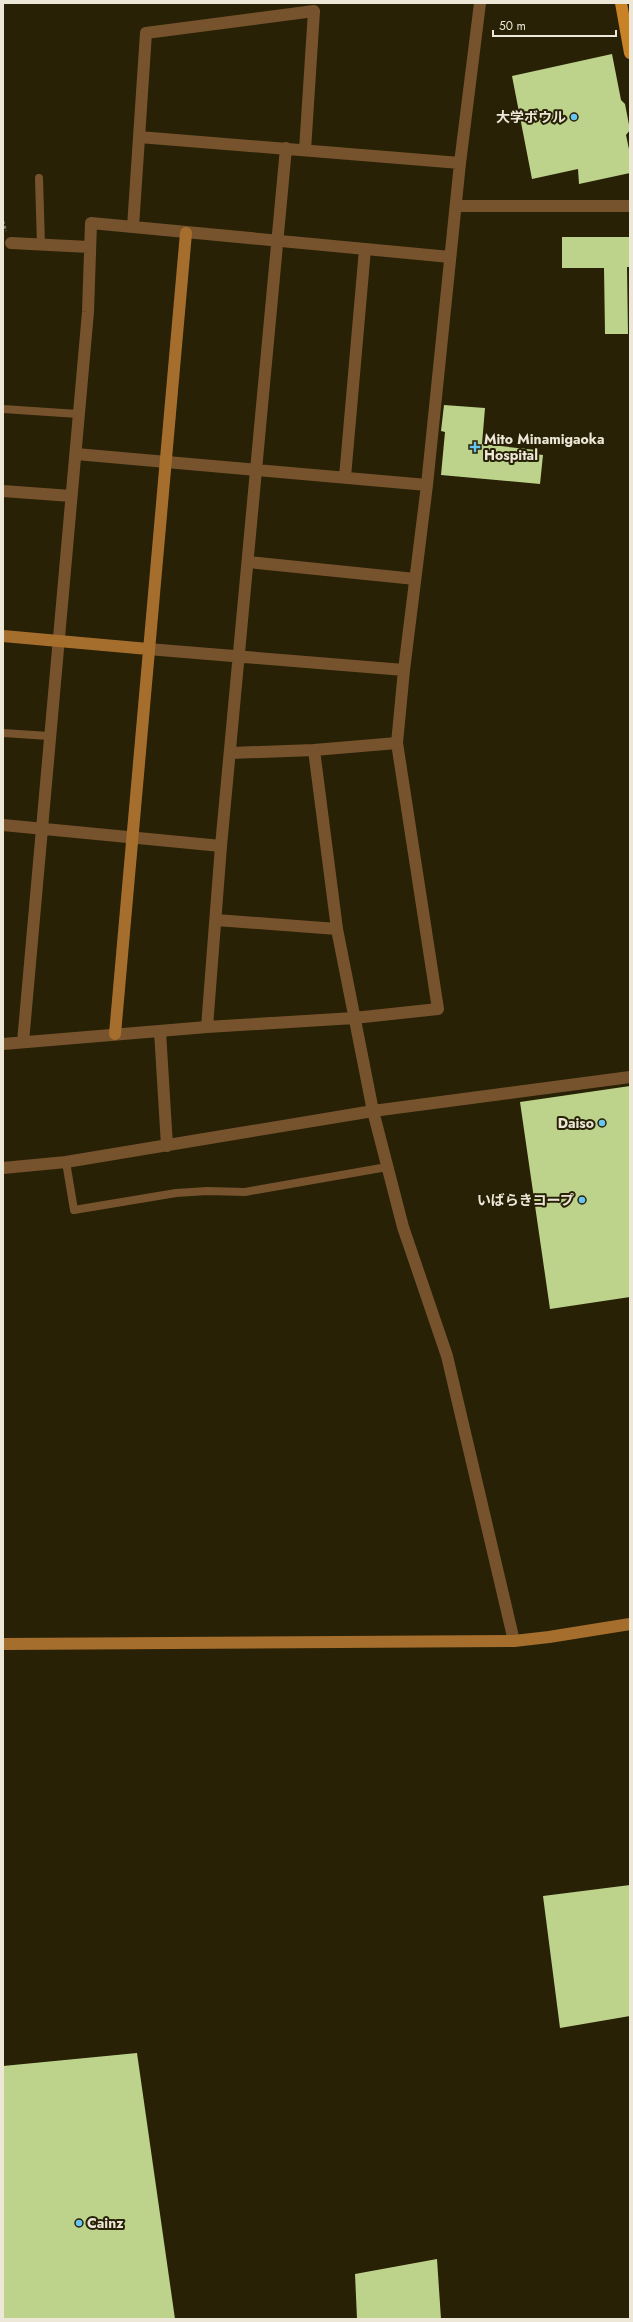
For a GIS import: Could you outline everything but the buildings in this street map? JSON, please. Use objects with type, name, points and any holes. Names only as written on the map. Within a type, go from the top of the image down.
[{"type":"main road","points":[[621,3],[630,53]]},
{"type":"street","points":[[3,1044],[207,1027],[354,1018],[438,1009],[397,743],[404,670],[427,485],[460,163],[480,3]]},
{"type":"street","points":[[133,227],[146,33],[314,11],[305,150]]},
{"type":"street","points":[[139,137],[460,163]]},
{"type":"street","points":[[207,1027],[221,846],[240,656],[276,240],[286,148]]},
{"type":"street","points":[[456,206],[630,206]]},
{"type":"street","points":[[23,1042],[43,828],[49,736],[88,312],[91,223],[450,257]]},
{"type":"street","points":[[116,1034],[148,649],[167,463],[186,232]]},
{"type":"street","points":[[10,243],[89,248]]},
{"type":"street","points":[[345,477],[366,249]]},
{"type":"street","points":[[76,454],[427,485]]},
{"type":"street","points":[[3,491],[71,496]]},
{"type":"street","points":[[248,562],[415,579]]},
{"type":"street","points":[[3,636],[404,670]]},
{"type":"street","points":[[231,752],[314,750],[397,743]]},
{"type":"street","points":[[314,750],[337,929],[373,1111],[403,1227],[447,1356],[514,1641]]},
{"type":"street","points":[[3,825],[132,836],[221,846]]},
{"type":"street","points":[[216,920],[337,929]]},
{"type":"street","points":[[160,1031],[167,1146]]},
{"type":"street","points":[[3,1168],[66,1162],[373,1111],[630,1077]]},
{"type":"street","points":[[3,1644],[514,1641],[549,1638],[630,1624]]},
{"type":"lane","points":[[39,178],[41,245]]},
{"type":"lane","points":[[3,409],[78,414]]},
{"type":"lane","points":[[3,733],[49,736]]},
{"type":"lane","points":[[66,1162],[74,1210],[176,1193],[206,1191],[245,1192],[387,1166]]},
{"type":"place","name":"大学ボウル","points":[[574,117]]},
{"type":"place","name":"Mito Minamigaoka Hospital","points":[[475,447]]},
{"type":"place","name":"Daiso","points":[[602,1123]]},
{"type":"place","name":"いばらきコープ","points":[[582,1200]]},
{"type":"place","name":"Cainz","points":[[79,2223]]}]
